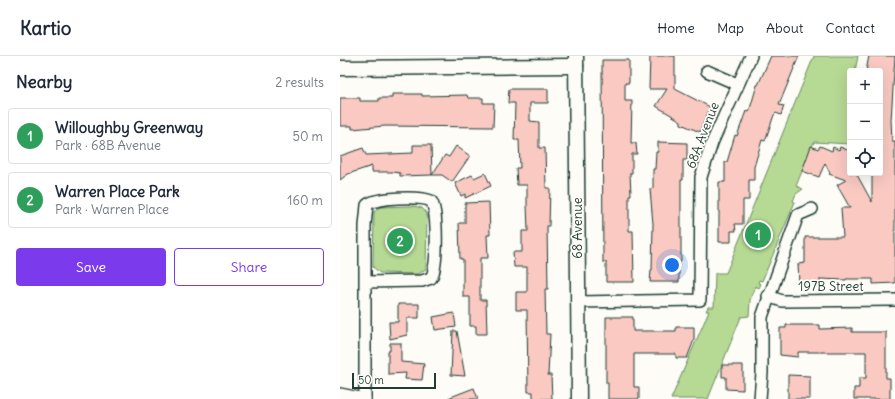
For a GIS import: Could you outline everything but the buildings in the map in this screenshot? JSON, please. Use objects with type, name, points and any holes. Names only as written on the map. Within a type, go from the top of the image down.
[{"type":"street","name":"68A Avenue","points":[[577,302],[700,300],[701,177],[712,143],[737,84],[751,56]]},
{"type":"street","points":[[340,68],[576,61]]},
{"type":"street","name":"68 Avenue","points":[[576,61],[579,399]]},
{"type":"street","points":[[707,71],[737,84]]},
{"type":"street","points":[[340,394],[365,399],[365,213],[368,204],[377,200],[392,199],[419,198],[431,201],[435,211],[435,266],[431,278],[422,280],[366,282]]},
{"type":"street","points":[[760,399],[762,373],[762,317],[768,296],[798,215],[812,209]]},
{"type":"street","name":"197B Street","points":[[768,296],[782,301],[895,300]]},
{"type":"green space","points":[[814,56],[858,56],[856,68],[847,68],[847,144],[814,142],[796,186],[803,189],[796,194],[793,201],[795,202],[762,281],[759,280],[758,283],[761,284],[759,288],[755,286],[750,300],[749,316],[741,317],[708,399],[671,399],[709,311],[706,311],[708,307],[714,307],[715,273],[726,273]]},
{"type":"green space","points":[[413,206],[422,208],[427,214],[426,269],[418,274],[380,273],[373,267],[374,212],[380,207]]},
{"type":"place","name":"Willoughby Greenway","points":[[758,235]]},
{"type":"place","name":"Warren Place Park","points":[[400,241]]}]
